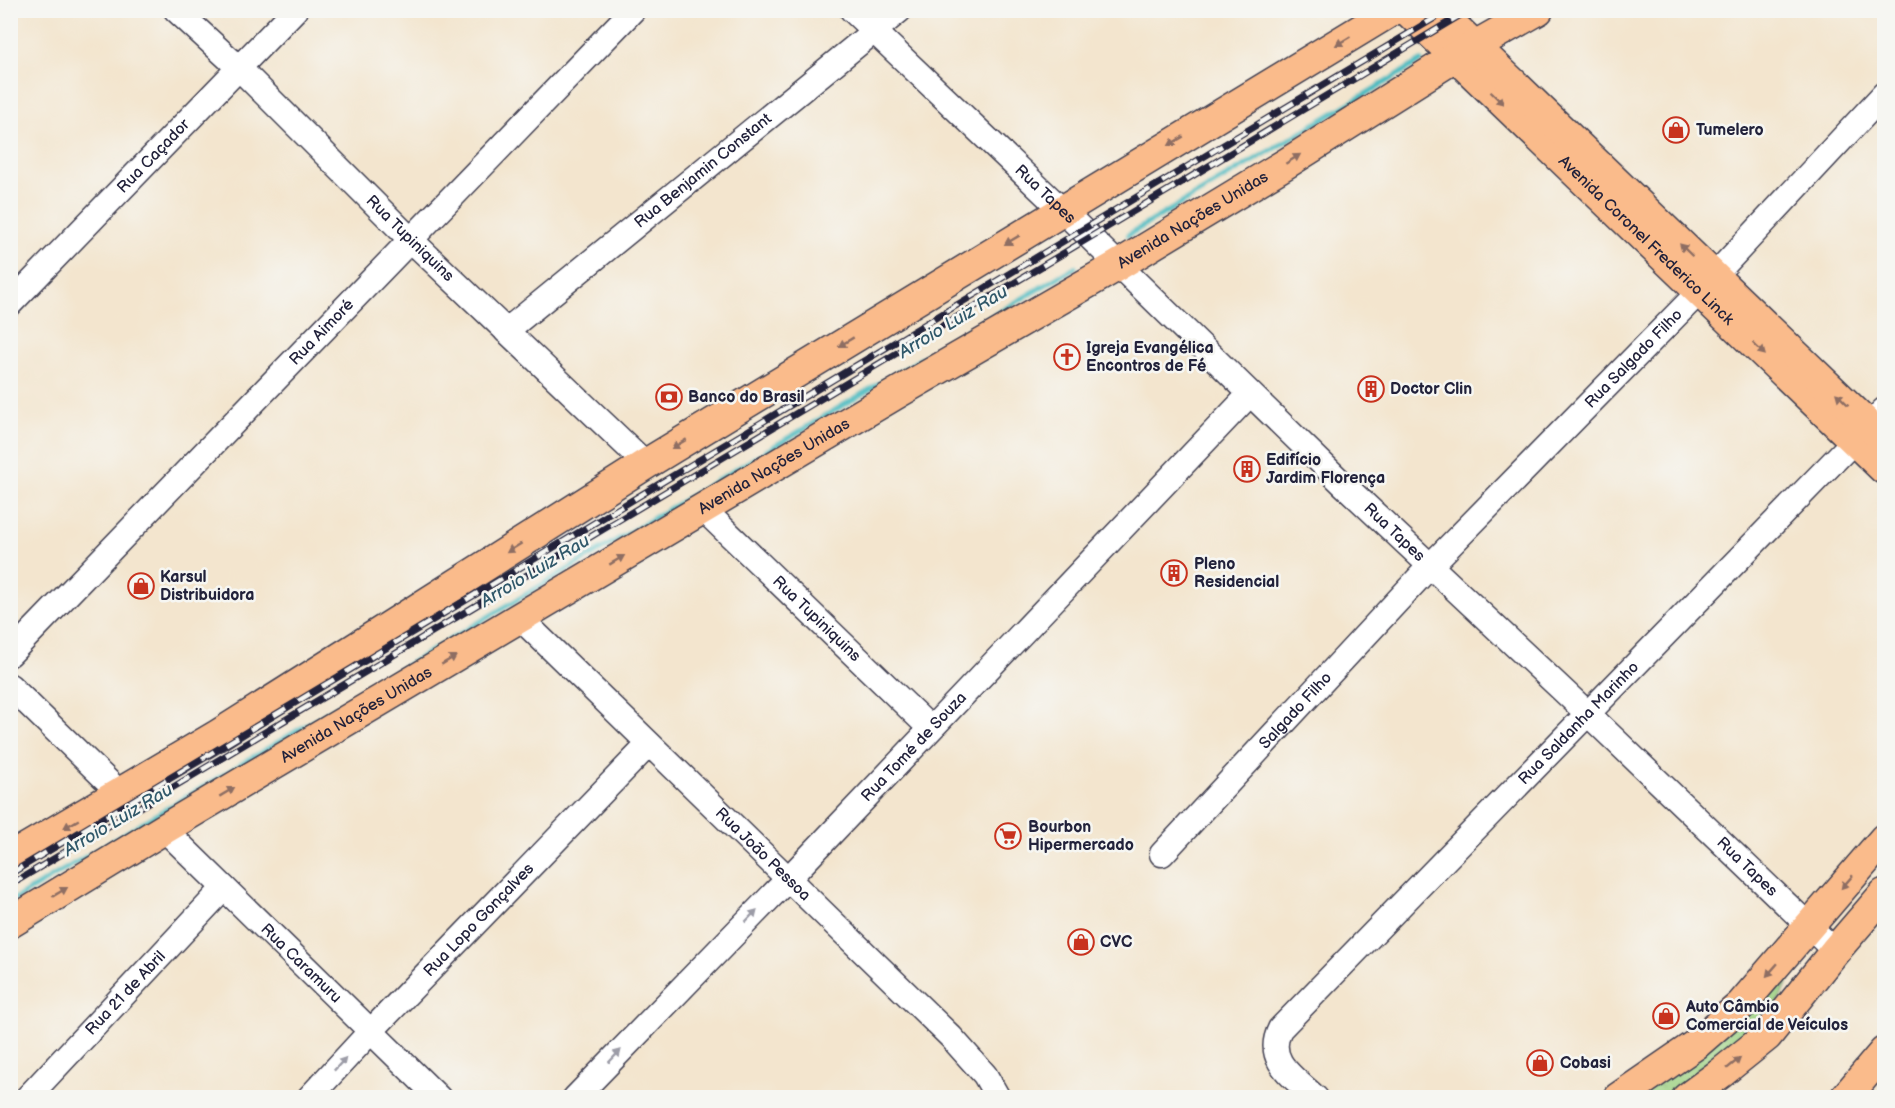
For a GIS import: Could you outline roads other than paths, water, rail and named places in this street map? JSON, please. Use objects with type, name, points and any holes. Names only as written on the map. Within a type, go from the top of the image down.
[{"type":"main road","points":[[10,858],[218,735],[646,464],[1393,10]]},
{"type":"main road","name":"Avenida Coronel Frederico Linck","points":[[1407,10],[1464,52],[1706,284],[1873,429],[1884,469]]},
{"type":"main road","name":"Avenida Coronel Frederico Linck","points":[[1437,10],[1464,52]]},
{"type":"main road","name":"Avenida Nações Unidas","points":[[10,923],[899,392],[1117,266],[1464,52],[1538,10]]},
{"type":"main road","points":[[1618,1098],[1695,1044],[1741,1005],[1884,839]]},
{"type":"main road","points":[[1688,1098],[1767,1036],[1884,894]]},
{"type":"main road","points":[[1852,1095],[1884,1052]]},
{"type":"street","name":"Rua Tupiniquins","points":[[176,10],[239,68],[411,240],[646,464]]},
{"type":"street","name":"Rua Caçador","points":[[10,304],[295,10]]},
{"type":"street","name":"Rua Aimoré","points":[[10,654],[633,10]]},
{"type":"street","name":"Rua Tapes","points":[[852,10],[1430,566],[1835,951]]},
{"type":"street","name":"Rua Benjamin Constant","points":[[506,331],[900,10]]},
{"type":"street","name":"Rua Salgado Filho","points":[[1430,566],[1706,284],[1884,94]]},
{"type":"street","name":"Rua Tomé de Souza","points":[[575,1098],[789,878],[1251,394]]},
{"type":"street","name":"Rua Saldanha Marinho","points":[[1316,1098],[1276,1056],[1275,1038],[1280,1029],[1587,713],[1873,429]]},
{"type":"street","name":"Rua Tupiniquins","points":[[702,509],[930,728]]},
{"type":"street","name":"Salgado Filho","points":[[1162,854],[1430,566]]},
{"type":"street","name":"Rua João Pessoa","points":[[520,618],[951,1037],[985,1075],[998,1098]]},
{"type":"street","points":[[10,686],[121,794]]},
{"type":"street","name":"Rua Lopo Gonçalves","points":[[309,1098],[648,744]]},
{"type":"street","name":"Rua Caramuru","points":[[164,829],[439,1098]]},
{"type":"street","name":"Rua 21 de Abril","points":[[27,1098],[224,888]]},
{"type":"waterway","name":"Arroio Luiz Rau","points":[[1128,235],[1421,61]]},
{"type":"waterway","name":"Arroio Luiz Rau","points":[[10,902],[1075,267]]},
{"type":"railway","points":[[10,874],[1448,10]]},
{"type":"railway","points":[[10,885],[1469,10]]},
{"type":"place","name":"Tumelero","points":[[1676,130]]},
{"type":"place","name":"Igreja Evangélica Encontros de Fé","points":[[1067,357]]},
{"type":"place","name":"Doctor Clin","points":[[1371,389]]},
{"type":"place","name":"Banco do Brasil","points":[[669,397]]},
{"type":"place","name":"Edifício Jardim Florença","points":[[1247,469]]},
{"type":"place","name":"Pleno Residencial","points":[[1174,573]]},
{"type":"place","name":"Karsul Distribuidora","points":[[141,586]]},
{"type":"place","name":"Bourbon Hipermercado","points":[[1008,836]]},
{"type":"place","name":"CVC","points":[[1081,942]]},
{"type":"place","name":"Auto Câmbio Comercial de Veículos","points":[[1666,1016]]},
{"type":"place","name":"Cobasi","points":[[1540,1063]]}]
